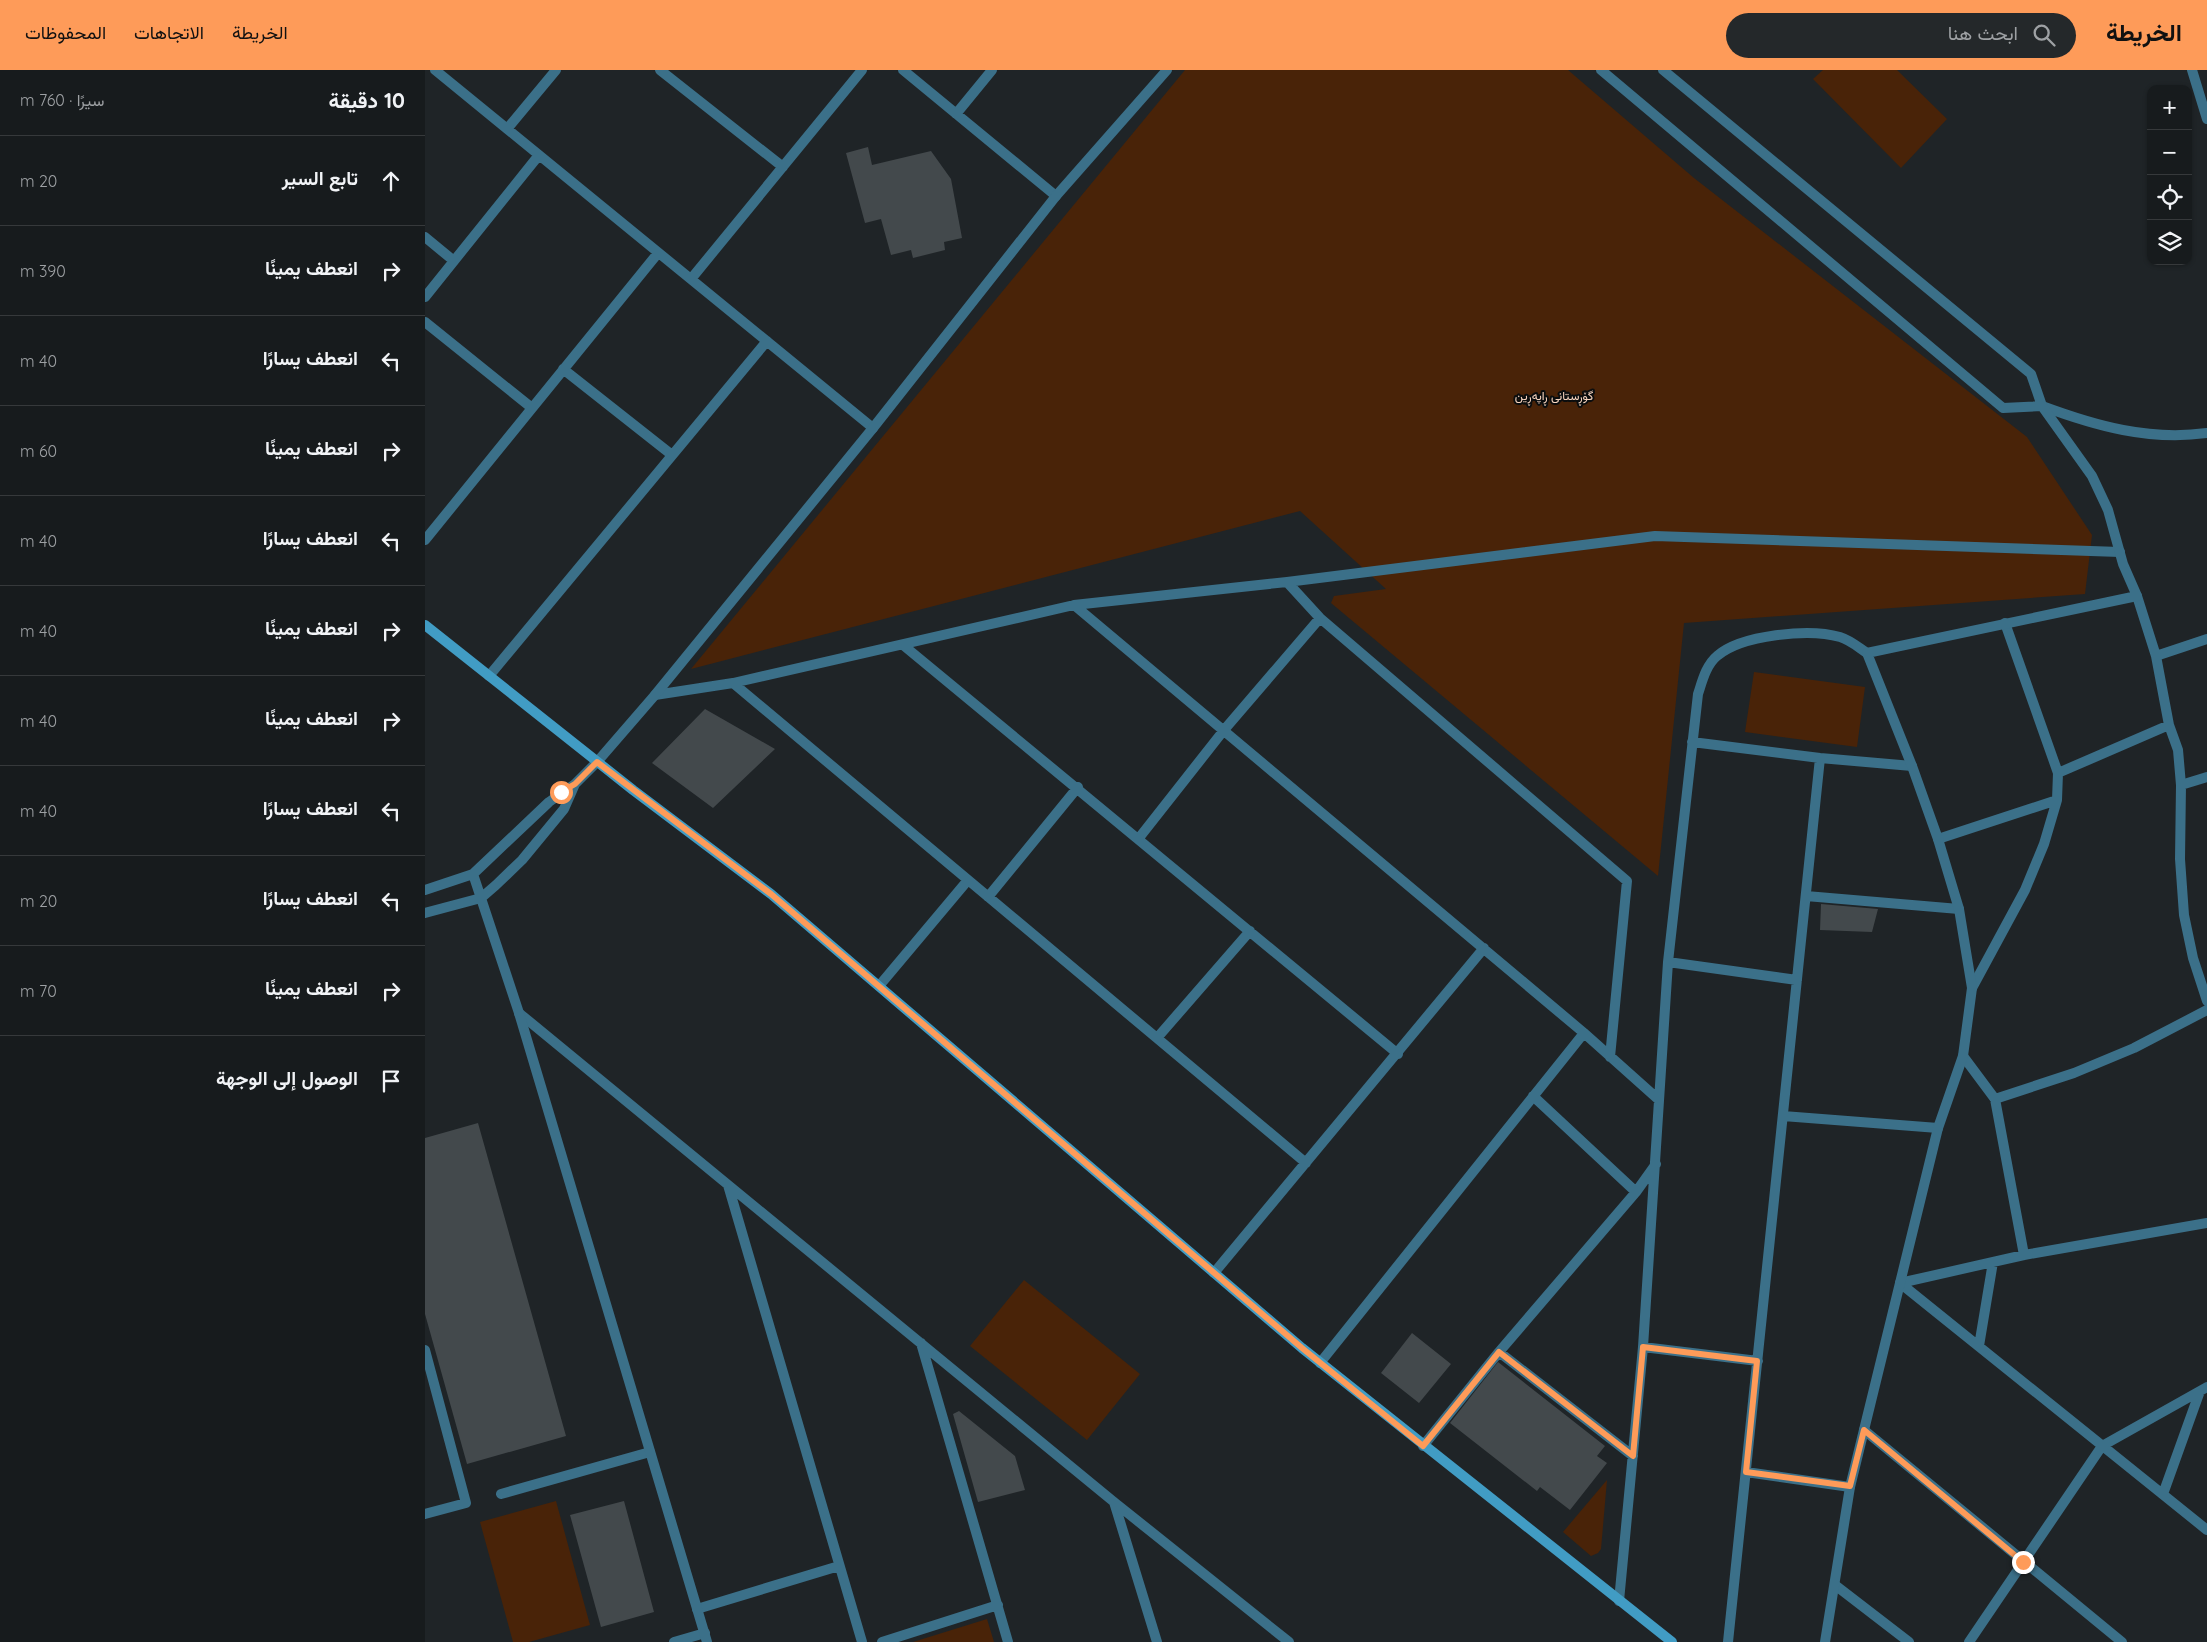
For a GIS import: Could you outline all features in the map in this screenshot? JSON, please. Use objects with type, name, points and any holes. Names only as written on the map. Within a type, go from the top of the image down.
[{"type":"main road","points":[[425,625],[597,762],[771,894],[1320,1362],[1423,1446],[1673,1642]]},
{"type":"street","points":[[435,70],[873,428]]},
{"type":"street","points":[[507,129],[556,70]]},
{"type":"street","points":[[660,70],[783,167]]},
{"type":"street","points":[[691,279],[862,70]]},
{"type":"street","points":[[903,70],[1056,196]]},
{"type":"street","points":[[956,114],[991,70]]},
{"type":"street","points":[[425,890],[473,874],[549,802],[575,784],[597,762],[655,695],[873,428],[1056,196],[1167,70]]},
{"type":"street","points":[[1601,70],[2003,408],[2042,406],[2083,421],[2133,432],[2169,435],[2207,433]]},
{"type":"street","points":[[1663,70],[2031,374],[2042,406],[2092,476],[2108,510],[2123,564],[2137,596],[2156,656],[2169,725],[2178,750],[2181,785],[2180,859],[2183,915],[2193,958],[2207,1001]]},
{"type":"street","points":[[2192,70],[2207,119]]},
{"type":"street","points":[[425,297],[539,155]]},
{"type":"street","points":[[425,237],[455,261]]},
{"type":"street","points":[[425,540],[659,252]]},
{"type":"street","points":[[425,322],[533,408]]},
{"type":"street","points":[[489,676],[767,340]]},
{"type":"street","points":[[563,369],[672,455]]},
{"type":"street","points":[[655,695],[733,684],[1074,605],[1287,582],[1655,536],[2120,552]]},
{"type":"street","points":[[1287,582],[1320,618],[1627,880],[1610,1057]]},
{"type":"street","points":[[1867,653],[2137,596]]},
{"type":"street","points":[[1074,605],[1484,948],[1659,1100]]},
{"type":"street","points":[[1139,838],[1224,730],[1320,618]]},
{"type":"street","points":[[1973,988],[2025,890],[2044,844],[2057,800],[2058,773],[2005,624]]},
{"type":"street","points":[[1619,1601],[1643,1347],[1668,962],[1698,694],[1704,675],[1715,658],[1730,646],[1755,638],[1823,634],[1840,637],[1867,653],[1912,766],[1938,839],[1959,909],[1973,988],[1963,1056],[1938,1128],[1850,1486],[1825,1642]]},
{"type":"street","points":[[2156,656],[2207,639]]},
{"type":"street","points":[[903,645],[1078,787],[1398,1054]]},
{"type":"street","points":[[733,684],[1306,1163]]},
{"type":"street","points":[[2058,773],[2169,725]]},
{"type":"street","points":[[1692,742],[1820,758],[1912,766]]},
{"type":"street","points":[[1728,1642],[1820,758]]},
{"type":"street","points":[[2181,785],[2207,777]]},
{"type":"street","points":[[425,913],[481,898],[522,860],[555,820],[570,797],[575,784]]},
{"type":"street","points":[[988,897],[1078,787]]},
{"type":"street","points":[[1938,839],[2057,800]]},
{"type":"street","points":[[473,874],[519,1013],[706,1638],[674,1642]]},
{"type":"street","points":[[879,986],[968,880]]},
{"type":"street","points":[[1806,896],[1959,909]]},
{"type":"street","points":[[1157,1038],[1250,931]]},
{"type":"street","points":[[1214,1273],[1398,1054],[1484,948]]},
{"type":"street","points":[[1668,962],[1797,980]]},
{"type":"street","points":[[1995,1098],[2074,1073],[2133,1048],[2207,1010]]},
{"type":"street","points":[[519,1013],[1114,1502],[1289,1642]]},
{"type":"street","points":[[1320,1362],[1584,1033]]},
{"type":"street","points":[[1963,1056],[1995,1098],[2024,1255]]},
{"type":"street","points":[[1533,1096],[1636,1192]]},
{"type":"street","points":[[1783,1116],[1938,1128]]},
{"type":"street","points":[[1423,1446],[1499,1352],[1636,1192],[1656,1164]]},
{"type":"street","points":[[728,1184],[862,1642]]},
{"type":"street","points":[[1900,1284],[2024,1255],[2207,1223]]},
{"type":"street","points":[[1979,1346],[1993,1262]]},
{"type":"street","points":[[1900,1284],[2207,1530]]},
{"type":"street","points":[[921,1343],[1009,1642]]},
{"type":"street","points":[[1643,1347],[1757,1361]]},
{"type":"street","points":[[425,1350],[428,1371],[466,1503],[425,1514]]},
{"type":"street","points":[[1499,1352],[1633,1456]]},
{"type":"street","points":[[1969,1642],[2102,1446],[2203,1389]]},
{"type":"street","points":[[2163,1494],[2203,1389]]},
{"type":"street","points":[[1864,1430],[2122,1642]]},
{"type":"street","points":[[501,1494],[650,1452]]},
{"type":"street","points":[[1746,1472],[1850,1486]]},
{"type":"street","points":[[1114,1502],[1157,1642]]},
{"type":"street","points":[[697,1609],[839,1566]]},
{"type":"street","points":[[1835,1585],[1909,1642]]},
{"type":"street","points":[[882,1642],[997,1605]]},
{"type":"green space","name":"گۆڕستانی ڕاپەڕین","points":[[1185,70],[1568,70],[1694,178],[2027,437],[2092,535],[2085,594],[1684,623],[1658,876],[1331,603],[1334,596],[1386,589],[1300,511],[691,669]]},
{"type":"green space","points":[[1823,70],[1897,70],[1947,119],[1901,168],[1813,79]]},
{"type":"green space","points":[[1754,672],[1865,687],[1857,747],[1745,732]]},
{"type":"green space","points":[[1024,1280],[1140,1374],[1087,1440],[970,1346]]},
{"type":"green space","points":[[1607,1480],[1601,1549],[1598,1553],[1591,1556],[1563,1532]]},
{"type":"green space","points":[[556,1501],[590,1625],[529,1642],[513,1642],[480,1522]]},
{"type":"green space","points":[[987,1619],[994,1642],[913,1642]]},
{"type":"building","points":[[868,147],[872,165],[931,151],[951,179],[962,238],[944,242],[945,250],[913,258],[911,250],[891,255],[881,219],[865,223],[846,153]]},
{"type":"building","points":[[705,709],[775,749],[713,808],[652,763]]},
{"type":"building","points":[[1821,904],[1878,909],[1872,932],[1820,930]]},
{"type":"building","points":[[478,1123],[566,1436],[467,1464],[425,1314],[425,1138]]},
{"type":"building","points":[[1412,1333],[1451,1364],[1419,1403],[1381,1373]]},
{"type":"building","points":[[1498,1362],[1605,1446],[1597,1456],[1607,1463],[1570,1510],[1540,1487],[1537,1491],[1450,1423]]},
{"type":"building","points":[[959,1411],[1015,1456],[1025,1490],[978,1502],[953,1414]]},
{"type":"building","points":[[624,1501],[654,1612],[601,1627],[570,1515]]},
{"type":"route","points":[[561,792],[575,784],[597,762],[771,894],[1302,1348],[1423,1446],[1499,1352],[1633,1456],[1643,1347],[1757,1361],[1746,1472],[1850,1486],[1864,1430],[2023,1562]]}]
